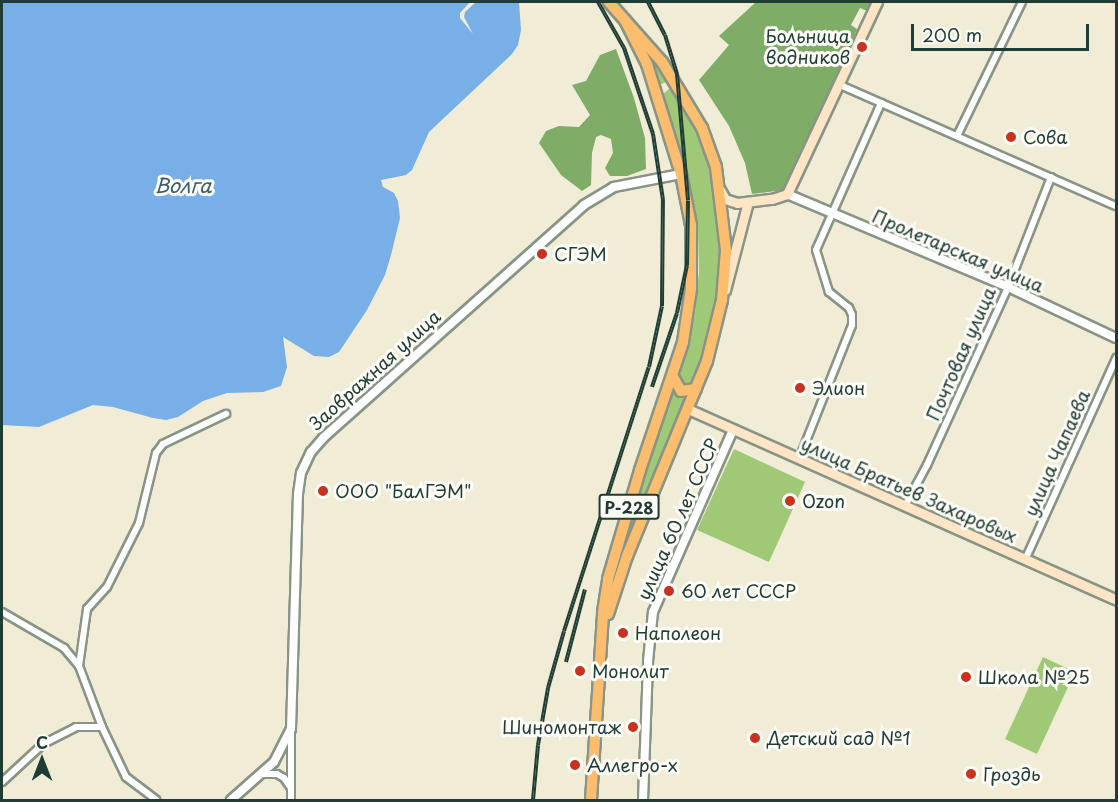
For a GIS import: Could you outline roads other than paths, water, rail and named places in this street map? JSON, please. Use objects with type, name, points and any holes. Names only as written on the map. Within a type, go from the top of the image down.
[{"type":"highway","name":"Р-228","points":[[601,640],[627,556],[696,389],[714,335],[722,300],[726,250],[720,190],[708,143],[662,62],[609,2]]},
{"type":"highway","name":"Р-228","points":[[591,801],[603,612],[615,552],[673,377],[682,342],[691,288],[691,225],[681,174],[647,64],[625,20]]},
{"type":"highway","points":[[659,98],[666,86],[678,88]]},
{"type":"highway","points":[[673,377],[681,391],[696,389]]},
{"type":"main road","points":[[720,190],[728,201],[748,202],[788,194],[877,2]]},
{"type":"main road","points":[[722,300],[748,202]]},
{"type":"main road","name":"улица Братьев Захаровых","points":[[688,409],[1116,600]]},
{"type":"street","points":[[957,136],[1022,2]]},
{"type":"street","points":[[840,85],[1116,206]]},
{"type":"street","points":[[799,459],[852,325],[849,308],[829,292],[816,253],[881,103]]},
{"type":"street","name":"Заовражная улица","points":[[231,801],[262,774],[282,752],[291,729],[298,494],[301,472],[311,452],[324,436],[584,204],[615,187],[681,174]]},
{"type":"street","name":"Почтовая улица","points":[[905,506],[927,465],[1008,287],[1051,177]]},
{"type":"street","name":"Пролетарская улица","points":[[788,194],[1008,287],[1116,338]]},
{"type":"street","name":"улица Чапаева","points":[[1025,560],[1116,358]]},
{"type":"street","points":[[79,666],[87,609],[107,587],[139,523],[156,453],[163,444],[226,414]]},
{"type":"street","name":"улица 60 лет СССР","points":[[643,801],[648,661],[653,612],[733,430]]},
{"type":"street","points":[[2,612],[64,648],[79,666],[102,728],[126,777],[156,801]]},
{"type":"street","points":[[2,782],[43,744],[76,727],[102,728]]},
{"type":"street","points":[[291,729],[291,801]]},
{"type":"street","points":[[262,774],[277,774],[284,778],[291,789]]},
{"type":"water","name":"Волга","points":[[2,2],[470,2],[460,13],[460,18],[473,34],[464,17],[465,12],[476,2],[519,2],[521,30],[518,45],[512,54],[429,132],[412,170],[406,175],[381,180],[383,187],[394,193],[398,201],[400,218],[391,255],[385,275],[367,310],[339,352],[329,357],[314,356],[283,337],[287,367],[281,386],[263,392],[227,393],[203,401],[178,417],[166,420],[113,407],[93,405],[39,427],[2,425]]},
{"type":"railway","points":[[533,800],[538,745],[548,688],[564,631],[649,367],[662,306],[663,200],[653,134],[624,48],[598,2]]},
{"type":"railway","points":[[648,2],[665,35],[677,74],[688,201],[687,265],[677,313],[652,387]]},
{"type":"railway","points":[[566,662],[585,589]]},
{"type":"place","name":"Больница водников","points":[[862,47]]},
{"type":"place","name":"Сова","points":[[1011,137]]},
{"type":"place","name":"СГЭМ","points":[[542,254]]},
{"type":"place","name":"Элион","points":[[800,388]]},
{"type":"place","name":"ООО \"БалГЭМ\"","points":[[323,491]]},
{"type":"place","name":"Ozon","points":[[790,501]]},
{"type":"place","name":"60 лет СССР","points":[[669,591]]},
{"type":"place","name":"Наполеон","points":[[623,633]]},
{"type":"place","name":"Монолит","points":[[580,671]]},
{"type":"place","name":"Школа №25","points":[[966,677]]},
{"type":"place","name":"Шиномонтаж","points":[[633,727]]},
{"type":"place","name":"Детский сад №1","points":[[755,738]]},
{"type":"place","name":"Аллегро-х","points":[[575,765]]},
{"type":"place","name":"Гроздь","points":[[971,774]]}]
